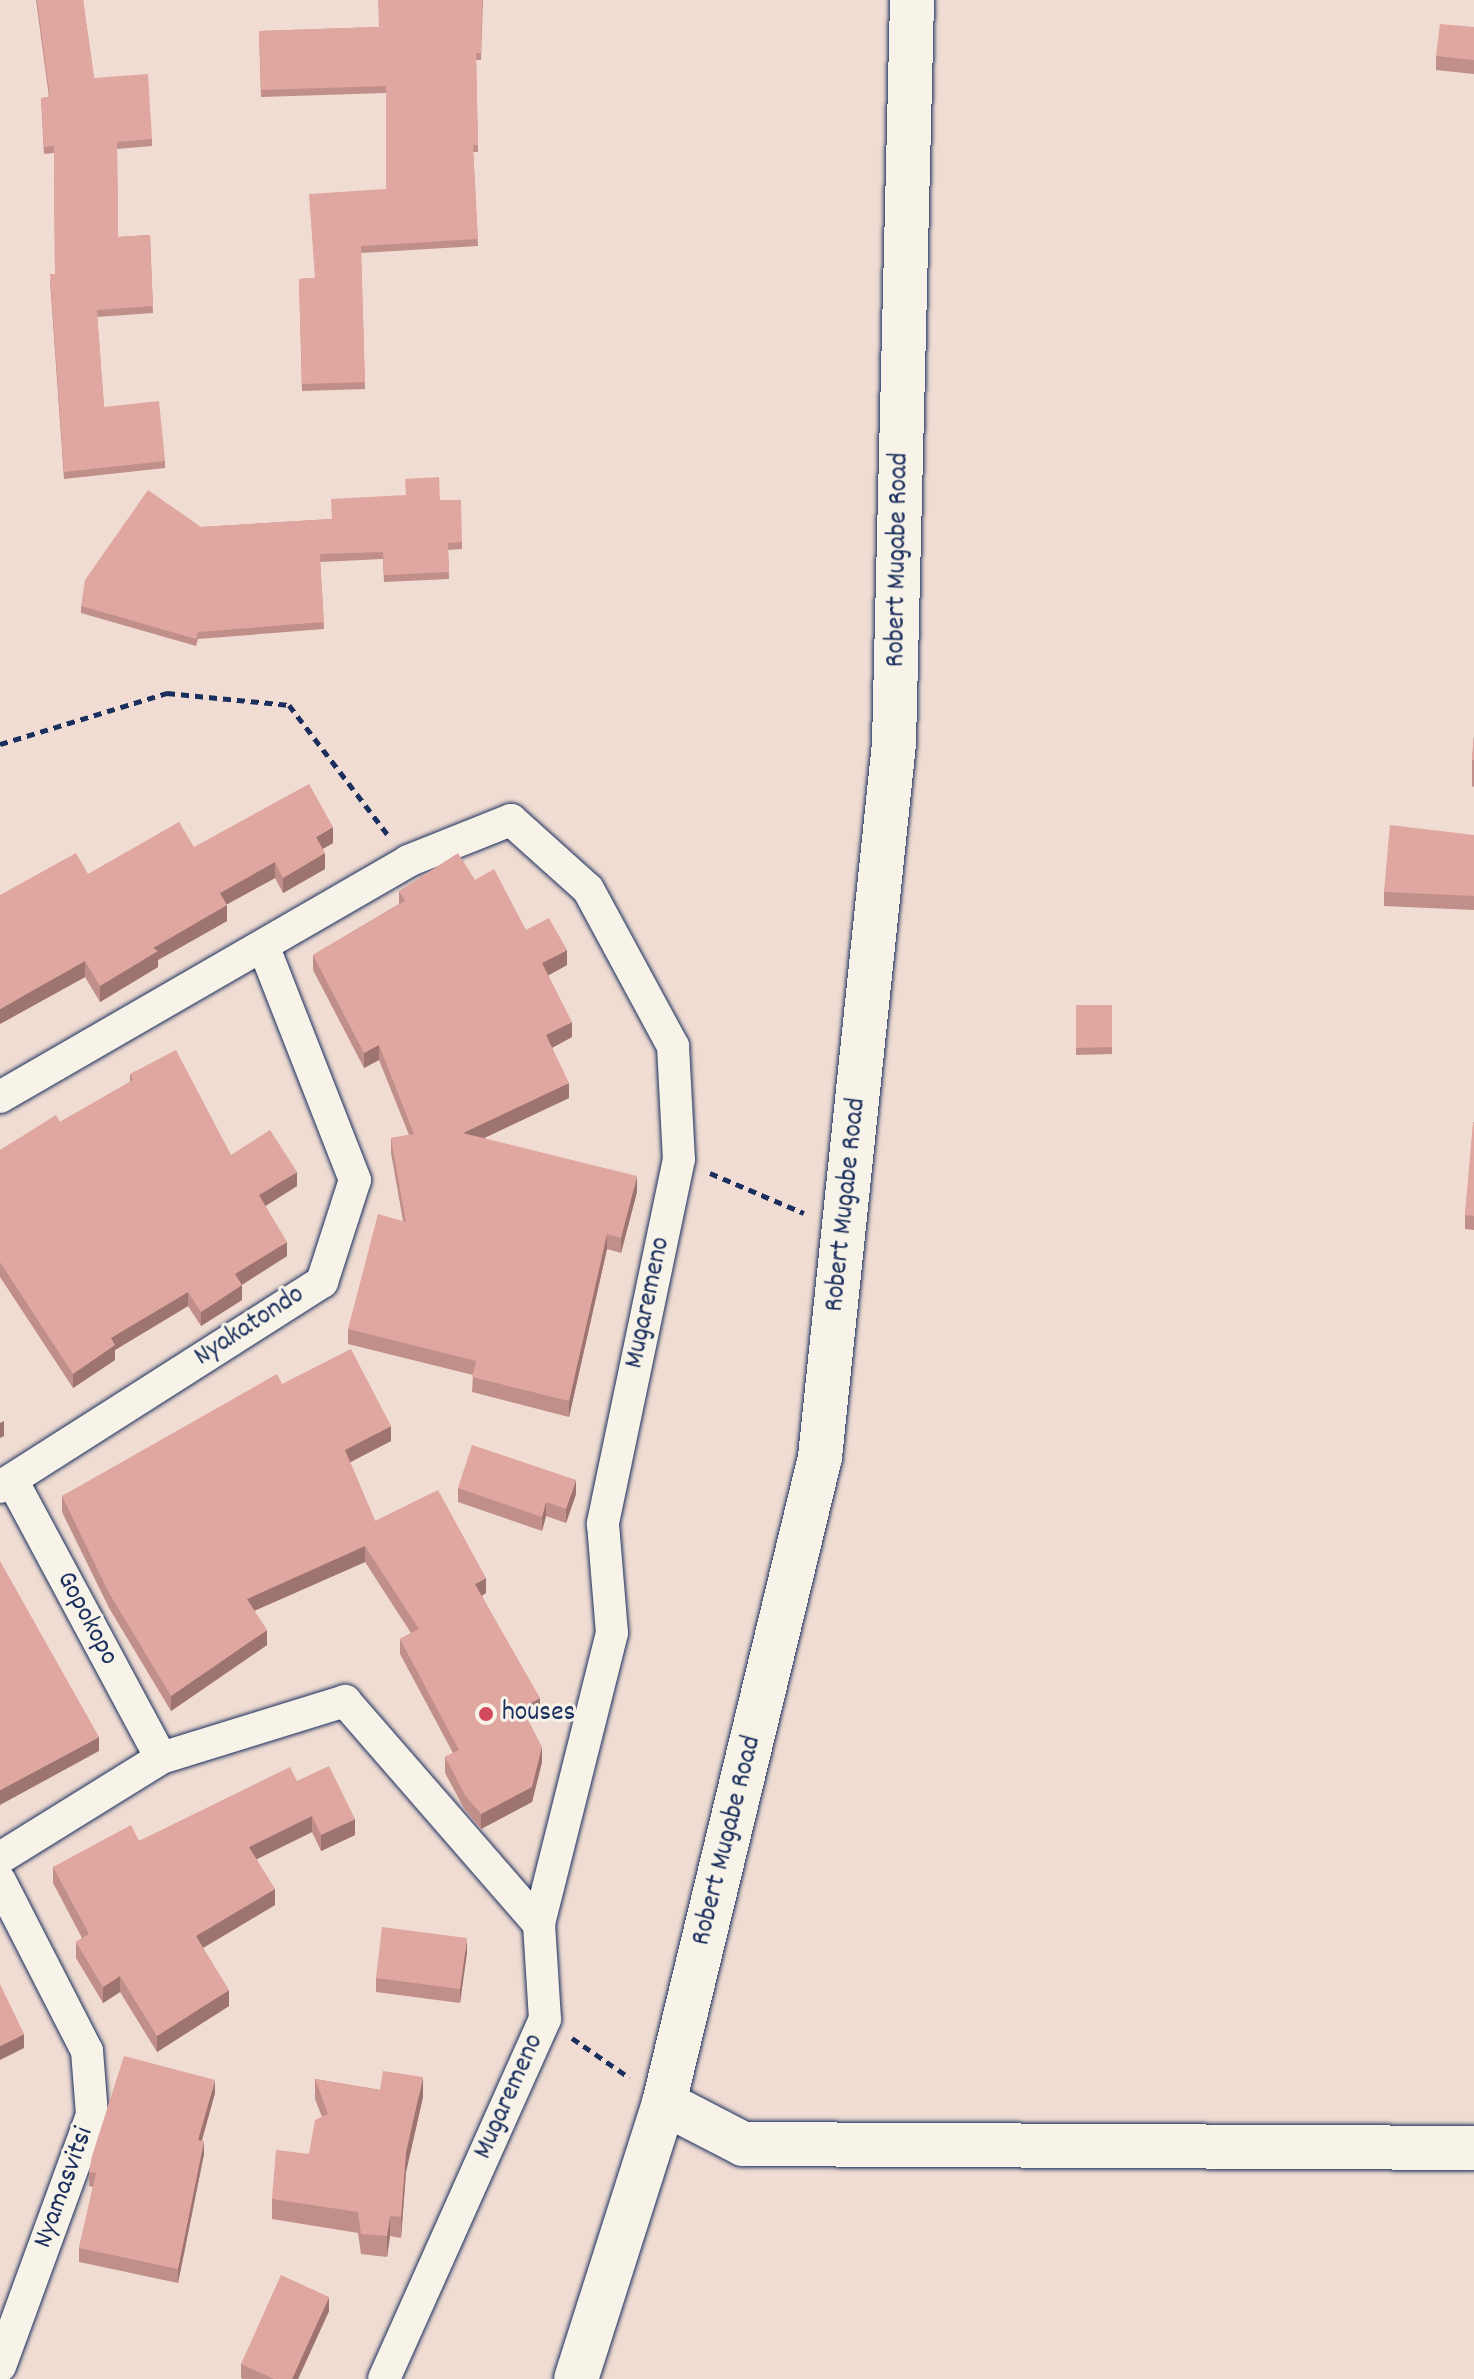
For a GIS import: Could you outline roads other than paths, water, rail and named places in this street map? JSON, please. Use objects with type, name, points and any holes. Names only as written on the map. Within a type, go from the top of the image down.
[{"type":"main road","name":"Robert Mugabe Road","points":[[576,2379],[664,2103],[820,1457],[846,1230],[894,743],[912,0]]},
{"type":"main road","points":[[664,2103],[743,2144],[1474,2148]]},
{"type":"street","name":"Mugaremeno","points":[[0,1097],[264,948],[408,861],[511,820],[588,889],[673,1046],[679,1159],[603,1524],[612,1633],[539,1924],[545,2019],[384,2379]]},
{"type":"street","name":"Nyakatondo","points":[[6,1484],[322,1282],[355,1180],[264,948]]},
{"type":"street","name":"Gopokopo","points":[[6,1484],[161,1758]]},
{"type":"street","points":[[0,1858],[161,1758],[345,1701],[539,1924]]},
{"type":"street","name":"Nyamasvitsi","points":[[0,1881],[87,2051],[92,2115],[0,2366]]},
{"type":"place","name":"houses","points":[[486,1714]]}]
